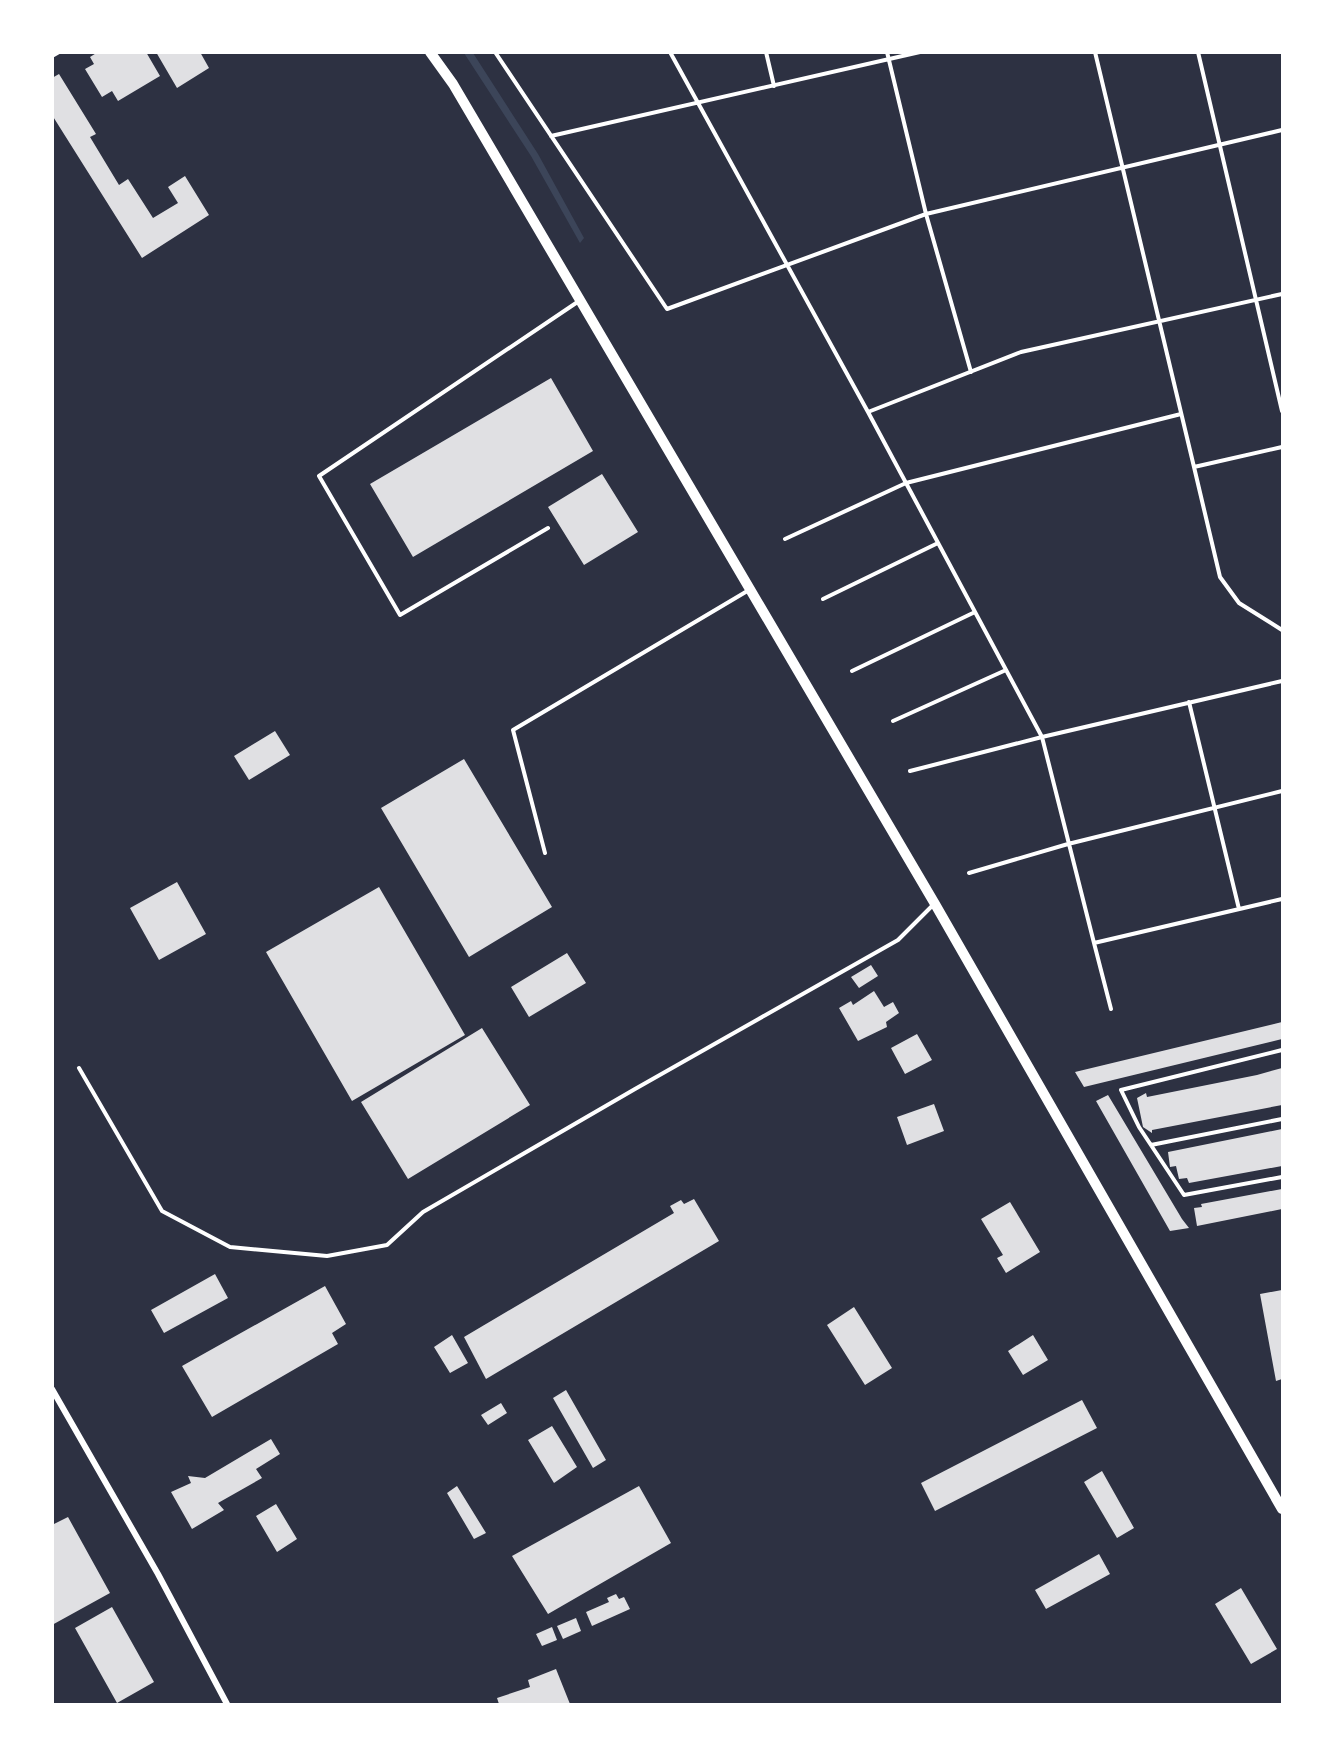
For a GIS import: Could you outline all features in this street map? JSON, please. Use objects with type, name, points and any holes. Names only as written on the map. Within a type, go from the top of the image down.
[{"type":"main road","points":[[430,52],[453,84],[935,904],[1282,1509]]},
{"type":"street","points":[[52,1389],[158,1574],[227,1704]]},
{"type":"lane","points":[[52,56],[59,52]]},
{"type":"lane","points":[[495,52],[667,309],[787,263],[926,214],[1282,130]]},
{"type":"lane","points":[[670,52],[868,412],[1042,737],[1111,1009]]},
{"type":"lane","points":[[766,52],[774,86]]},
{"type":"lane","points":[[887,52],[926,214],[971,372]]},
{"type":"lane","points":[[551,136],[920,52]]},
{"type":"lane","points":[[1095,52],[1220,577],[1239,603],[1282,630]]},
{"type":"lane","points":[[1198,52],[1282,411]]},
{"type":"lane","points":[[868,412],[1021,352],[1282,294]]},
{"type":"lane","points":[[548,528],[400,615],[319,476],[580,301]]},
{"type":"lane","points":[[785,539],[906,483],[1181,414]]},
{"type":"lane","points":[[1194,467],[1282,447]]},
{"type":"lane","points":[[823,599],[938,543]]},
{"type":"lane","points":[[545,853],[513,730],[750,590]]},
{"type":"lane","points":[[852,671],[975,612]]},
{"type":"lane","points":[[892,721],[1006,670]]},
{"type":"lane","points":[[909,771],[1042,737],[1282,681]]},
{"type":"lane","points":[[1189,702],[1239,909]]},
{"type":"lane","points":[[969,873],[1068,844],[1282,791]]},
{"type":"lane","points":[[1094,943],[1282,899]]},
{"type":"lane","points":[[79,1068],[162,1211],[230,1247],[327,1256],[387,1245],[423,1212],[625,1094],[898,940],[935,904]]},
{"type":"lane","points":[[1282,1050],[1121,1090],[1139,1127],[1184,1196],[1282,1178]]},
{"type":"lane","points":[[1151,1145],[1282,1119]]},
{"type":"shaded area","points":[[464,53],[473,53],[538,154],[584,238],[580,243],[531,156]]},
{"type":"building","points":[[98,52],[146,52],[160,76],[118,101],[112,91],[102,97],[85,69],[94,64],[90,57]]},
{"type":"building","points":[[156,52],[200,52],[209,68],[177,88]]},
{"type":"building","points":[[59,74],[96,134],[90,137],[119,185],[128,179],[153,218],[178,203],[168,187],[185,176],[209,215],[142,258],[52,115],[52,78]]},
{"type":"building","points":[[551,378],[593,451],[413,557],[370,484]]},
{"type":"building","points":[[602,474],[638,532],[584,565],[548,507]]},
{"type":"building","points":[[275,731],[290,755],[249,780],[234,756]]},
{"type":"building","points":[[464,759],[552,907],[469,957],[381,808]]},
{"type":"building","points":[[177,882],[206,934],[159,960],[130,908]]},
{"type":"building","points":[[379,887],[465,1035],[352,1101],[266,952]]},
{"type":"building","points":[[567,953],[586,983],[529,1017],[511,987]]},
{"type":"building","points":[[871,965],[878,976],[859,988],[851,977]]},
{"type":"building","points":[[874,991],[884,1007],[893,1002],[899,1013],[886,1022],[887,1027],[858,1041],[839,1008],[851,1001],[853,1005]]},
{"type":"building","points":[[1282,1022],[1282,1039],[1084,1087],[1075,1072]]},
{"type":"building","points":[[482,1028],[530,1105],[408,1179],[361,1102]]},
{"type":"building","points":[[917,1034],[932,1060],[905,1074],[891,1048]]},
{"type":"building","points":[[1282,1068],[1282,1105],[1152,1130],[1152,1133],[1143,1127],[1137,1098],[1146,1093],[1147,1097]]},
{"type":"building","points":[[1108,1095],[1189,1228],[1170,1231],[1096,1101]]},
{"type":"building","points":[[934,1104],[944,1131],[907,1145],[897,1117]]},
{"type":"building","points":[[1282,1129],[1282,1166],[1189,1183],[1187,1178],[1179,1179],[1176,1166],[1170,1167],[1168,1152]]},
{"type":"building","points":[[1282,1189],[1282,1209],[1197,1226],[1194,1208],[1202,1207],[1201,1204]]},
{"type":"building","points":[[694,1199],[719,1241],[486,1379],[464,1337],[674,1213],[670,1206],[681,1200],[684,1204]]},
{"type":"building","points":[[1010,1202],[1040,1252],[1006,1273],[997,1258],[1003,1255],[981,1219]]},
{"type":"building","points":[[215,1274],[228,1298],[164,1333],[151,1310]]},
{"type":"building","points":[[325,1286],[346,1324],[332,1333],[338,1344],[212,1417],[182,1366]]},
{"type":"building","points":[[1282,1290],[1282,1379],[1276,1381],[1260,1294]]},
{"type":"building","points":[[854,1307],[892,1368],[865,1385],[827,1325]]},
{"type":"building","points":[[452,1335],[468,1363],[450,1373],[434,1347]]},
{"type":"building","points":[[1033,1335],[1048,1360],[1023,1375],[1008,1351]]},
{"type":"building","points":[[566,1390],[606,1460],[593,1468],[553,1398]]},
{"type":"building","points":[[1082,1400],[1097,1428],[935,1511],[921,1483]]},
{"type":"building","points":[[501,1403],[507,1413],[488,1425],[481,1415]]},
{"type":"building","points":[[552,1426],[577,1467],[554,1483],[528,1440]]},
{"type":"building","points":[[271,1439],[280,1454],[256,1469],[262,1478],[218,1503],[224,1510],[192,1529],[171,1492],[191,1483],[188,1476],[205,1478]]},
{"type":"building","points":[[1102,1471],[1134,1528],[1117,1538],[1084,1482]]},
{"type":"building","points":[[457,1486],[486,1533],[474,1539],[447,1493]]},
{"type":"building","points":[[639,1486],[671,1543],[548,1614],[512,1556]]},
{"type":"building","points":[[276,1504],[297,1539],[277,1552],[256,1516]]},
{"type":"building","points":[[68,1517],[110,1593],[52,1625],[52,1525]]},
{"type":"building","points":[[1099,1554],[1110,1574],[1046,1609],[1035,1590]]},
{"type":"building","points":[[1241,1588],[1277,1649],[1251,1664],[1215,1604]]},
{"type":"building","points":[[616,1594],[619,1599],[624,1597],[630,1609],[592,1626],[586,1612],[609,1602],[607,1598]]},
{"type":"building","points":[[112,1607],[154,1682],[117,1703],[75,1628]]},
{"type":"building","points":[[576,1618],[581,1631],[563,1639],[557,1626]]},
{"type":"building","points":[[552,1627],[557,1640],[542,1646],[536,1634]]},
{"type":"building","points":[[556,1669],[570,1704],[499,1704],[497,1698],[530,1687],[528,1680]]}]
